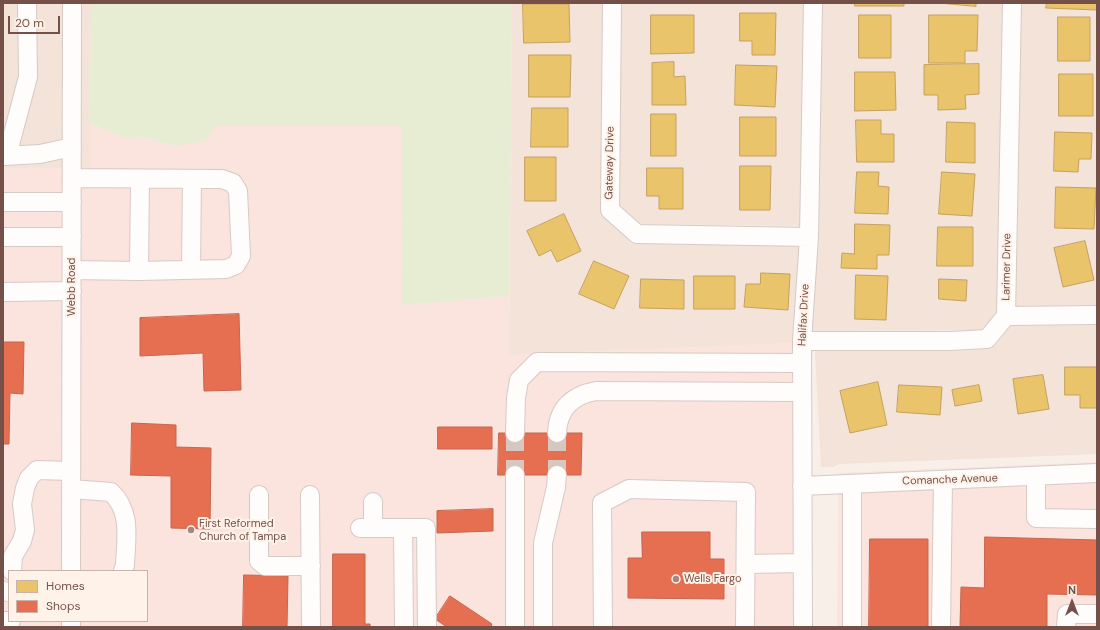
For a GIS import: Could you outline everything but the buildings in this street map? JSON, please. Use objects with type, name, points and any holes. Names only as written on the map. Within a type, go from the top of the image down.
[{"type":"street","points":[[27,3],[28,77],[5,156],[40,154],[72,147]]},
{"type":"street","name":"Webb Road","points":[[71,570],[72,3]]},
{"type":"street","name":"Gateway Drive","points":[[612,3],[610,210],[637,234],[809,237]]},
{"type":"street","name":"Halifax Drive","points":[[803,627],[802,341],[809,237],[814,3]]},
{"type":"street","name":"Larimer Drive","points":[[802,341],[951,341],[987,339],[1006,316],[1012,3]]},
{"type":"street","points":[[72,178],[222,179],[233,183],[238,191],[241,256],[236,265],[226,269],[139,271],[72,270]]},
{"type":"street","points":[[139,271],[140,179]]},
{"type":"street","points":[[192,179],[192,270]]},
{"type":"street","points":[[3,202],[72,202]]},
{"type":"street","points":[[3,237],[72,237]]},
{"type":"street","points":[[3,292],[72,291]]},
{"type":"street","points":[[1006,316],[1097,315]]},
{"type":"street","points":[[515,433],[516,398],[519,380],[536,362],[802,363]]},
{"type":"street","points":[[557,433],[557,426],[562,414],[571,400],[582,394],[596,391],[802,392]]},
{"type":"street","points":[[10,561],[22,541],[25,530],[22,504],[29,478],[37,470],[71,471]]},
{"type":"street","name":"Comanche Avenue","points":[[802,486],[1097,473]]},
{"type":"street","points":[[515,475],[515,627]]},
{"type":"street","points":[[543,627],[543,543],[556,487],[557,475]]},
{"type":"street","points":[[1036,476],[1036,518],[1097,520]]},
{"type":"street","points":[[941,627],[943,480]]},
{"type":"street","points":[[852,484],[852,627]]},
{"type":"street","points":[[71,489],[111,492],[120,500],[126,517],[125,565],[123,570]]},
{"type":"street","points":[[603,627],[602,503],[629,489],[746,492],[745,627]]},
{"type":"street","points":[[259,494],[259,561],[265,566],[310,566]]},
{"type":"street","points":[[310,494],[311,627]]},
{"type":"street","points":[[373,502],[366,528],[426,528],[427,627]]},
{"type":"street","points":[[403,528],[404,627]]},
{"type":"street","points":[[746,564],[802,563]]},
{"type":"street","points":[[1066,627],[1066,614],[1097,614]]},
{"type":"shaded area","points":[[3,3],[63,3],[63,168],[3,169]]},
{"type":"shaded area","points":[[81,3],[91,3],[90,168],[81,168]]},
{"type":"shaded area","points":[[512,3],[603,3],[601,210],[604,217],[631,242],[637,244],[800,246],[793,343],[509,355]]},
{"type":"shaded area","points":[[621,3],[805,3],[801,226],[640,224],[619,205]]},
{"type":"shaded area","points":[[822,3],[1003,3],[997,312],[983,330],[812,331],[818,237]]},
{"type":"shaded area","points":[[1021,3],[1097,3],[1097,305],[1015,306]]},
{"type":"shaded area","points":[[90,123],[125,138],[142,137],[176,146],[214,126],[401,126],[402,305],[509,296],[509,355],[793,343],[794,627],[80,627],[80,622],[148,622],[148,570],[80,570],[81,168],[90,168]]},
{"type":"shaded area","points":[[63,168],[63,570],[8,570],[8,622],[63,622],[63,627],[3,627],[3,169]]},
{"type":"shaded area","points":[[1097,325],[1097,454],[839,464],[834,467],[821,467],[815,351],[951,351],[988,349],[994,346],[1010,326]]},
{"type":"shaded area","points":[[1097,462],[1097,627],[837,627],[839,473]]},
{"type":"green space","points":[[91,3],[512,3],[509,296],[402,305],[401,126],[214,126],[205,141],[176,146],[142,137],[125,138],[90,123]]},
{"type":"tunnel","points":[[515,433],[515,475]]},
{"type":"tunnel","points":[[557,433],[557,475]]},
{"type":"place","name":"First Reformed Church of Tampa","points":[[191,530]]},
{"type":"place","name":"Wells Fargo","points":[[676,579]]}]
